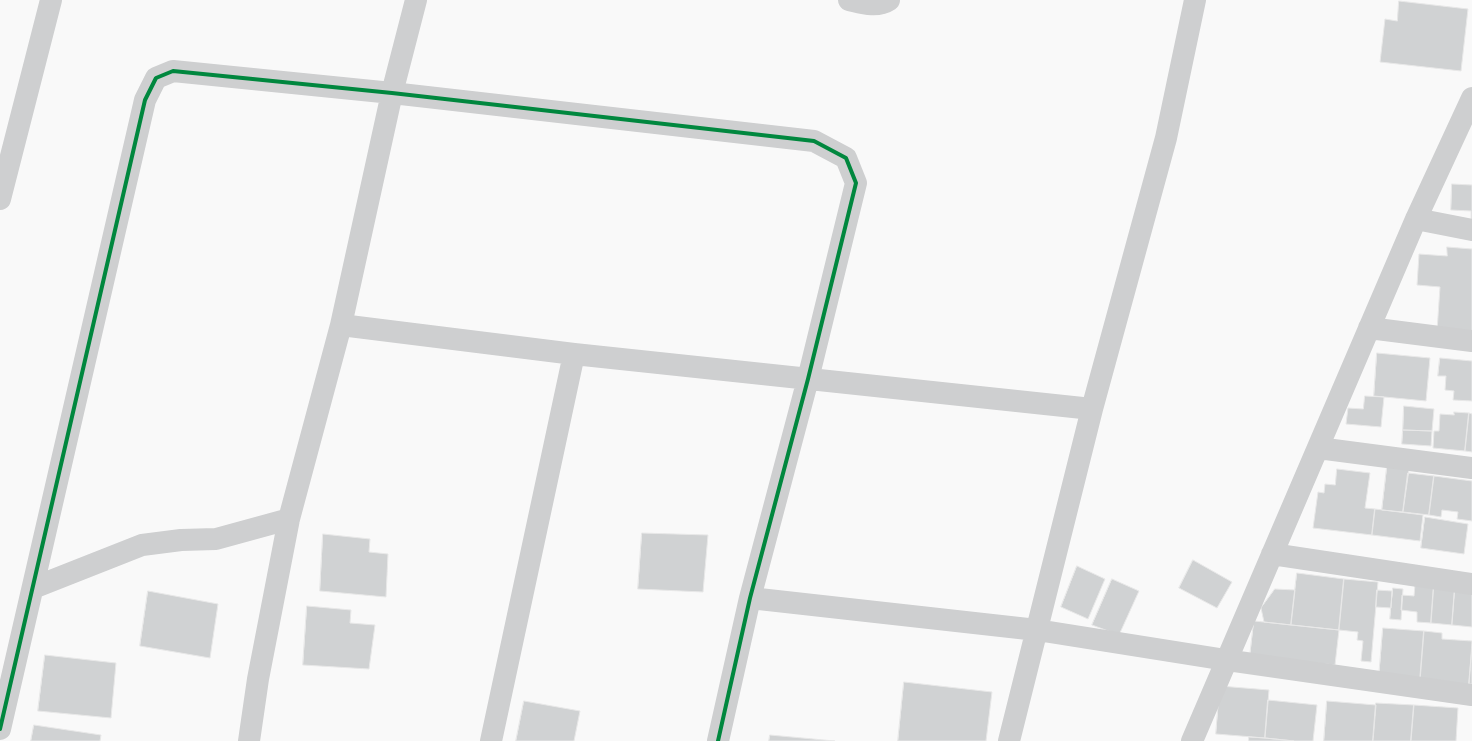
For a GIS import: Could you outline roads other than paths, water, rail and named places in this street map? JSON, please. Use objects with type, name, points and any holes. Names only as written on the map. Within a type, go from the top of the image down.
[{"type":"street","points":[[0,195],[51,0]]},
{"type":"street","points":[[250,741],[258,679],[289,519],[341,326],[392,93],[416,0]]},
{"type":"street","points":[[849,0],[871,4],[886,2],[889,0]]},
{"type":"street","points":[[1009,741],[1092,409],[1166,138],[1196,0]]},
{"type":"street","points":[[0,729],[145,100],[156,78],[173,71],[392,93],[814,141],[846,158],[856,183],[808,379],[750,598],[718,741]]},
{"type":"street","points":[[1192,741],[1416,219],[1470,108]]},
{"type":"street","points":[[1416,219],[1472,230]]},
{"type":"street","points":[[341,326],[574,354],[1092,409]]},
{"type":"street","points":[[1369,328],[1472,341]]},
{"type":"street","points":[[491,741],[574,354]]},
{"type":"street","points":[[1318,448],[1472,468]]},
{"type":"street","points":[[33,588],[142,545],[181,540],[216,539],[289,519]]},
{"type":"street","points":[[1272,554],[1472,584]]},
{"type":"street","points":[[750,598],[1037,630],[1226,660],[1472,695]]}]
